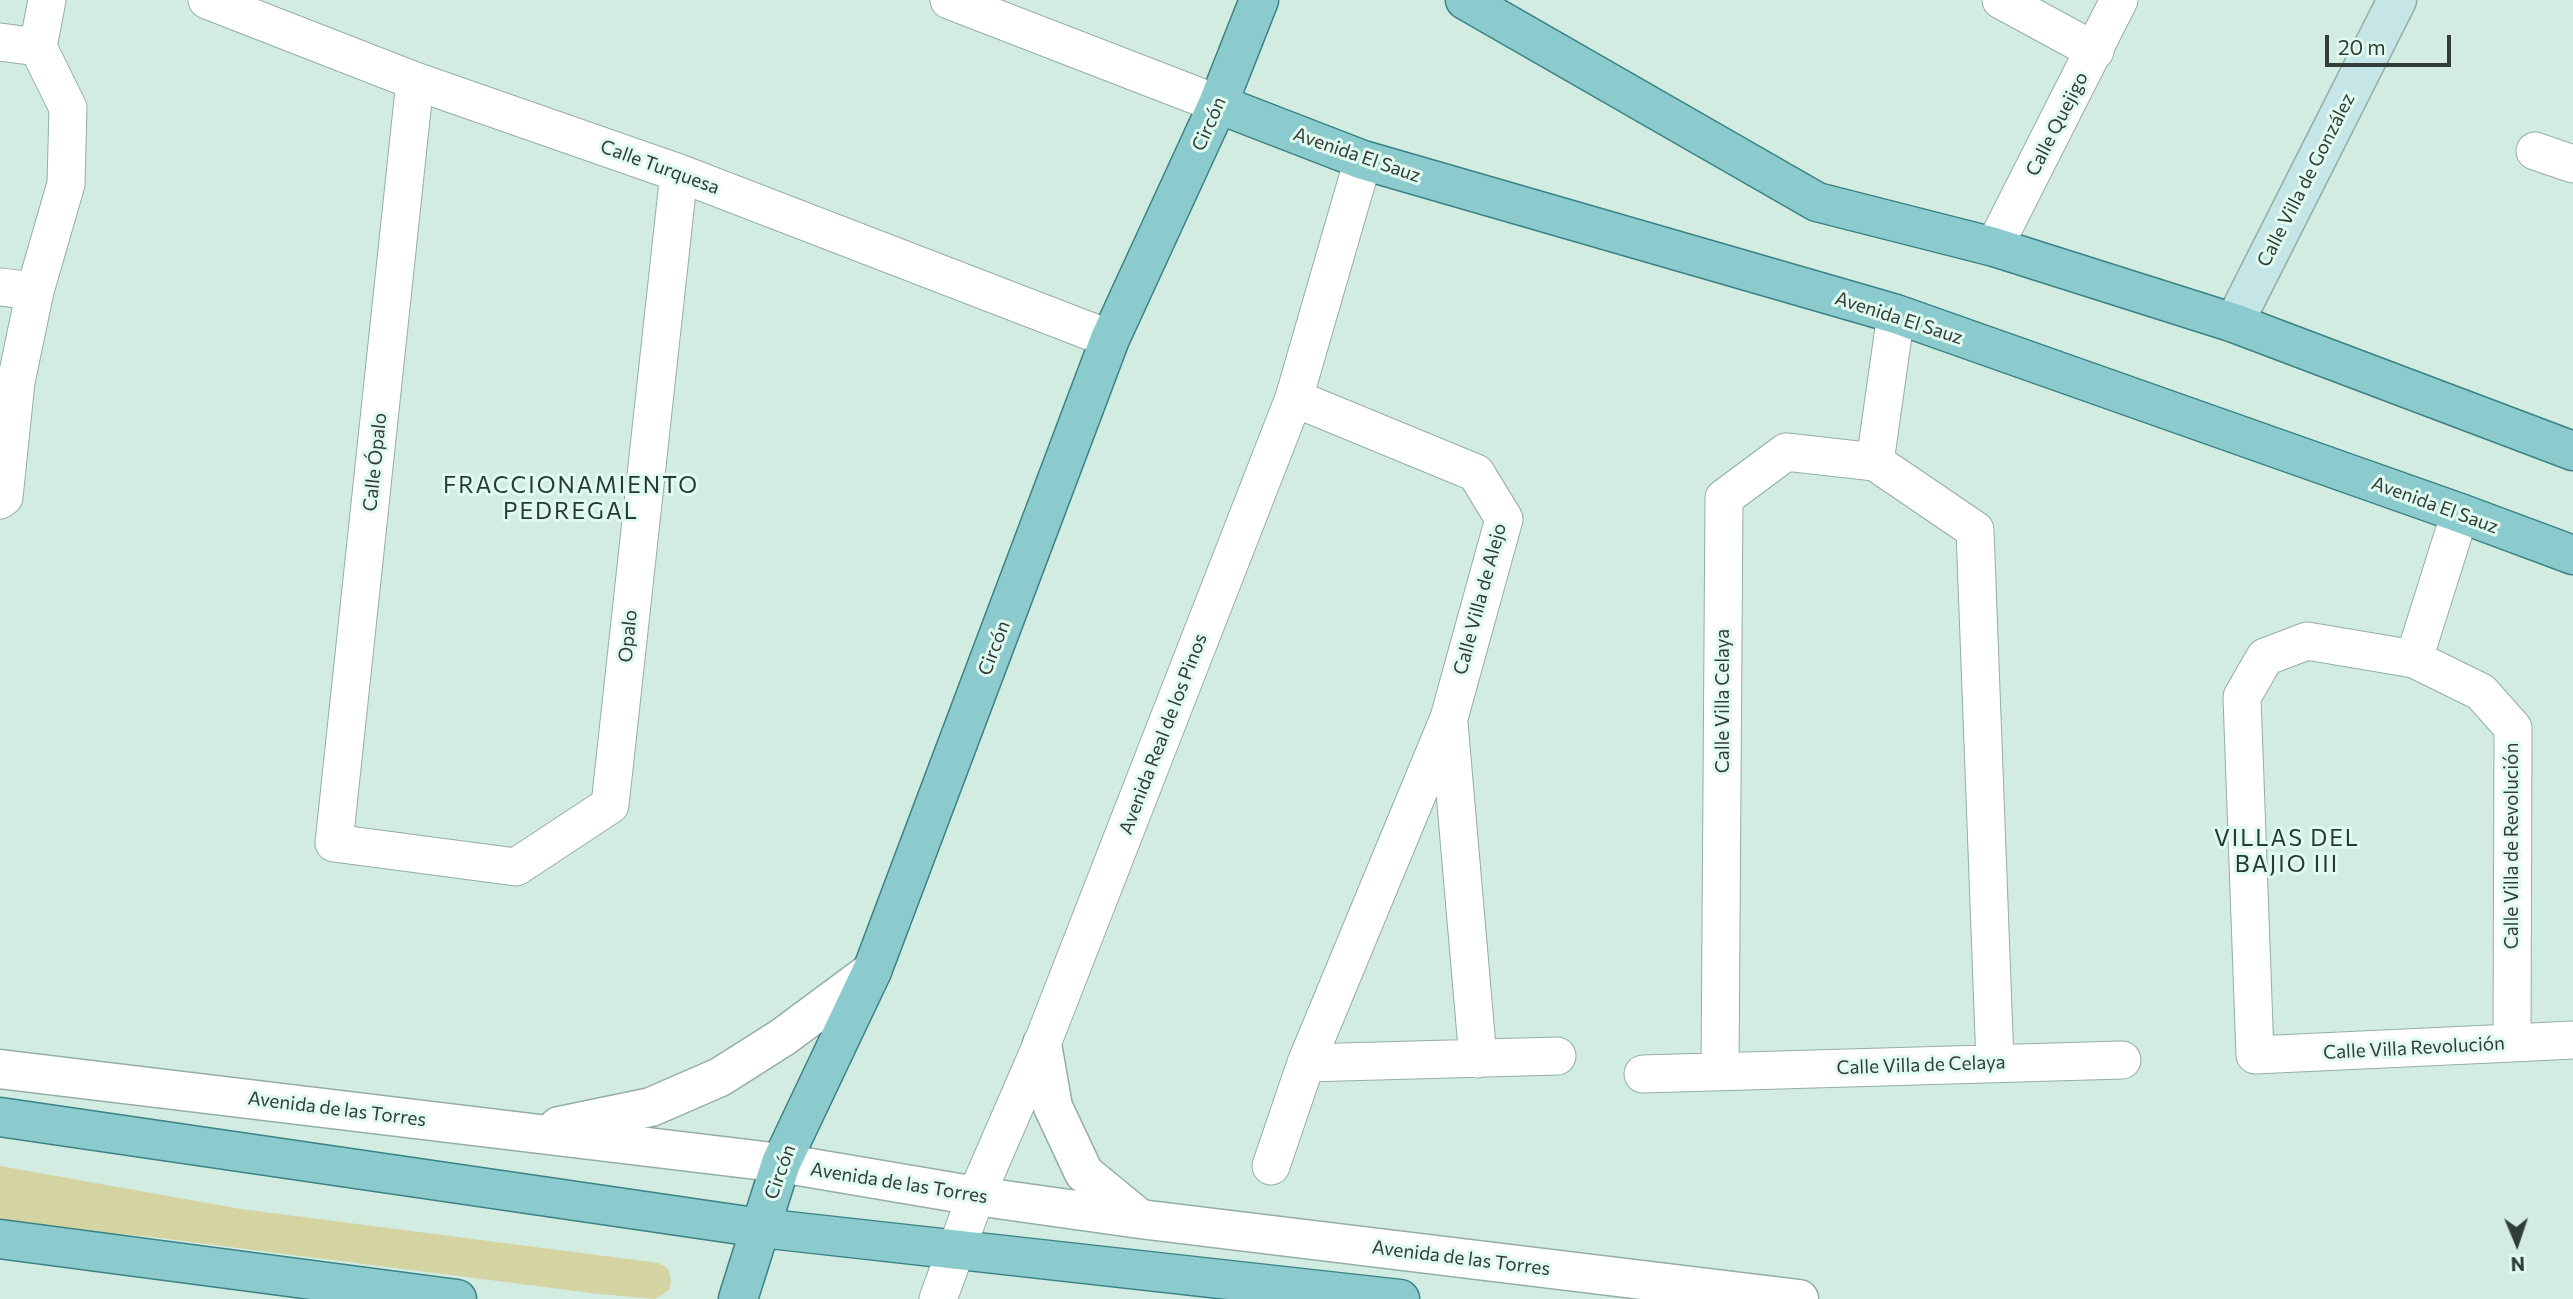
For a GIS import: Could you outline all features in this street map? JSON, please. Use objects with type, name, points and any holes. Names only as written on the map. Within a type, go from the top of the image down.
[{"type":"main road","name":"Circón","points":[[738,1299],[781,1163],[872,971],[1110,339],[1218,104],[1259,0]]},
{"type":"main road","points":[[1465,0],[1817,202],[1994,247],[2234,323],[2573,451]]},
{"type":"main road","name":"Calle Villa de González","points":[[2234,323],[2397,0]]},
{"type":"main road","name":"Avenida El Sauz","points":[[1218,104],[1363,160],[1896,314],[2573,555]]},
{"type":"main road","points":[[0,1117],[761,1228],[1400,1299]]},
{"type":"main road","points":[[0,1239],[457,1299]]},
{"type":"street","points":[[0,500],[4,497],[16,382],[18,289],[66,184],[68,108],[38,47],[47,0]]},
{"type":"street","name":"Calle Turquesa","points":[[207,0],[415,81],[680,173],[1110,339]]},
{"type":"street","points":[[949,0],[1218,104]]},
{"type":"street","points":[[2001,0],[2095,51]]},
{"type":"street","name":"Calle Quejigo","points":[[1994,247],[2119,0]]},
{"type":"street","points":[[0,42],[38,47]]},
{"type":"street","name":"Calle Ópalo","points":[[334,842],[415,81]]},
{"type":"street","points":[[2535,151],[2573,164]]},
{"type":"street","name":"Avenida Real de los Pinos","points":[[938,1299],[976,1196],[1042,1044],[1294,398],[1363,160]]},
{"type":"street","name":"Opalo","points":[[334,842],[516,867],[610,805],[680,173]]},
{"type":"street","points":[[1875,462],[1896,314]]},
{"type":"street","name":"Calle Villa de Alejo","points":[[1271,1166],[1306,1063],[1449,718],[1504,519],[1476,473],[1294,398]]},
{"type":"street","name":"Calle Villa Celaya","points":[[1720,1071],[1724,498],[1786,452],[1875,462],[1975,530],[1995,1063]]},
{"type":"street","points":[[2414,659],[2460,513]]},
{"type":"street","name":"Calle Villa de Revolución","points":[[2255,1055],[2242,697],[2265,657],[2307,641],[2414,659],[2481,692],[2512,728],[2512,1043]]},
{"type":"street","name":"Calle Villa de Alejo","points":[[1449,718],[1478,1059]]},
{"type":"street","points":[[528,1132],[651,1107],[720,1077],[783,1037],[872,971]]},
{"type":"street","name":"Calle Villa Revolución","points":[[2255,1055],[2573,1040]]},
{"type":"street","points":[[1042,1044],[1053,1107],[1084,1173],[1140,1219]]},
{"type":"street","points":[[1306,1063],[1557,1056]]},
{"type":"street","name":"Calle Villa de Celaya","points":[[1643,1074],[2122,1060]]},
{"type":"street","name":"Avenida de las Torres","points":[[0,1069],[781,1163],[976,1196],[1140,1219],[1799,1299]]},
{"type":"green space","points":[[0,1166],[241,1209],[659,1263],[668,1269],[671,1281],[669,1290],[655,1299],[144,1236],[0,1224]]},
{"type":"district","name":"FRACCIONAMIENTO PEDREGAL","points":[[571,498]]},
{"type":"district","name":"VILLAS DEL BAJIO III","points":[[2287,851]]}]
